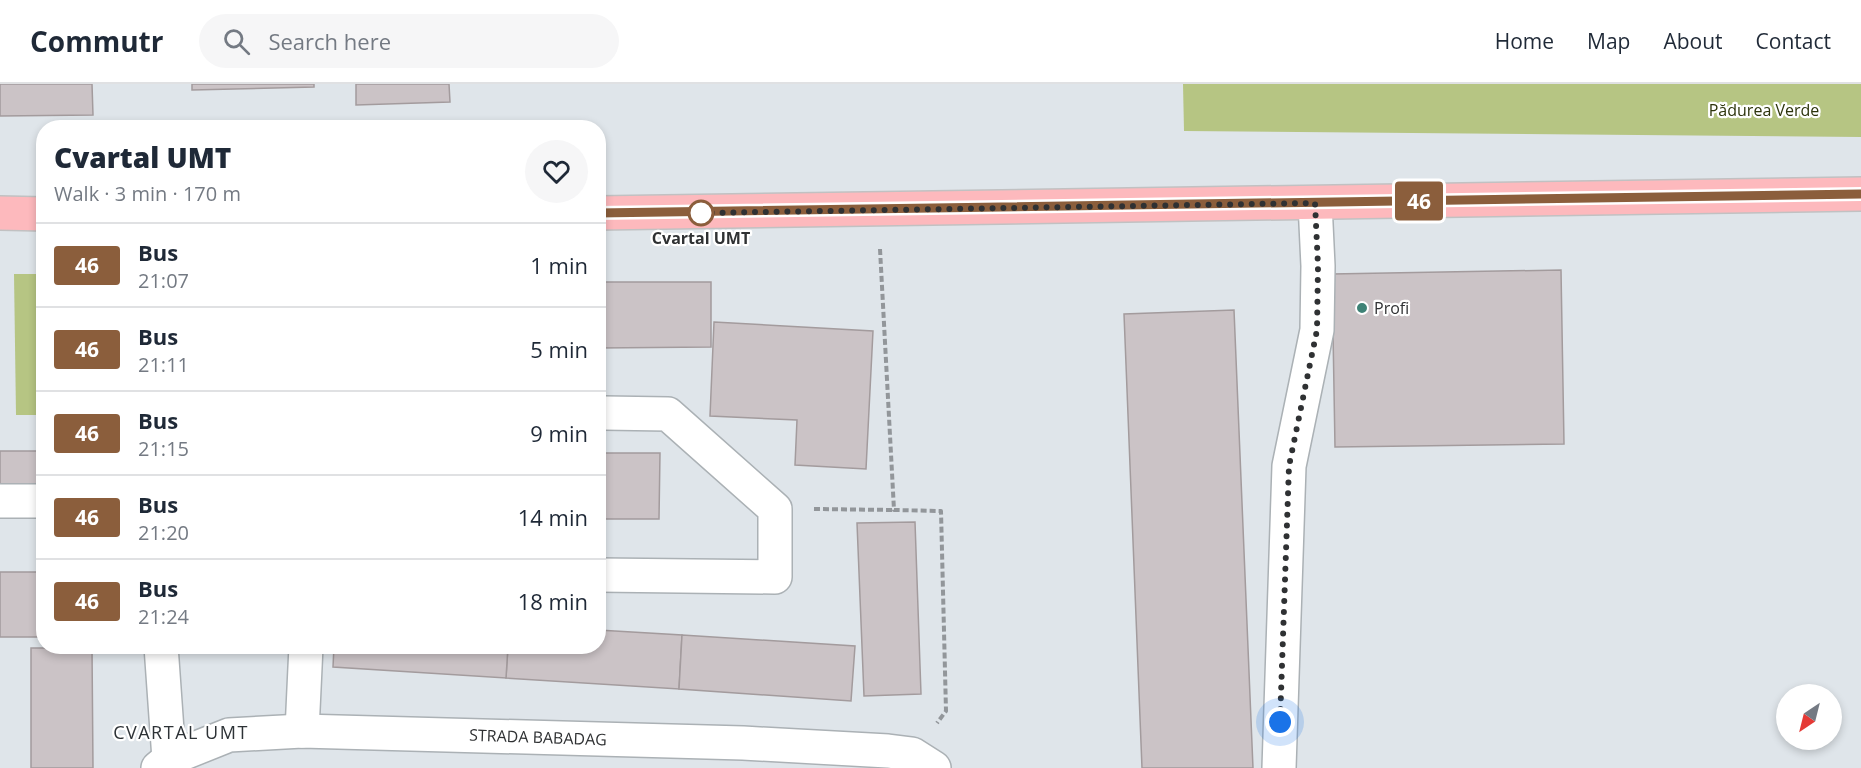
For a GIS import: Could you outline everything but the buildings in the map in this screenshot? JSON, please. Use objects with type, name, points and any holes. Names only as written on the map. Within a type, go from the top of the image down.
[{"type":"main road","points":[[606,213],[1861,194]]},
{"type":"main road","points":[[0,213],[36,214]]},
{"type":"street","points":[[1279,768],[1289,466],[1317,330],[1318,266],[1315,203]]},
{"type":"street","points":[[606,413],[668,414],[774,509],[775,577],[606,575]]},
{"type":"street","points":[[0,501],[36,501]]},
{"type":"street","points":[[162,654],[172,765]]},
{"type":"street","points":[[302,731],[306,654]]},
{"type":"street","name":"STRADA BABADAG","points":[[172,765],[229,735],[302,731],[743,743],[905,760]]},
{"type":"path","points":[[880,248],[894,510]]},
{"type":"path","points":[[774,509],[941,511],[946,711],[905,760]]},
{"type":"green space","name":"Pădurea Verde","points":[[1183,84],[1861,84],[1861,137],[1184,131]]},
{"type":"green space","points":[[14,274],[36,274],[36,415],[16,415]]},
{"type":"bus line","name":"46","points":[[606,213],[1861,194]]},
{"type":"place","name":"Cvartal UMT","points":[[701,213]]},
{"type":"place","name":"Profi","points":[[1362,308]]},
{"type":"district","name":"CVARTAL UMT","points":[[181,732]]},
{"type":"route","points":[[701,213],[1315,203],[1318,266],[1317,330],[1289,466],[1280,722]]}]
